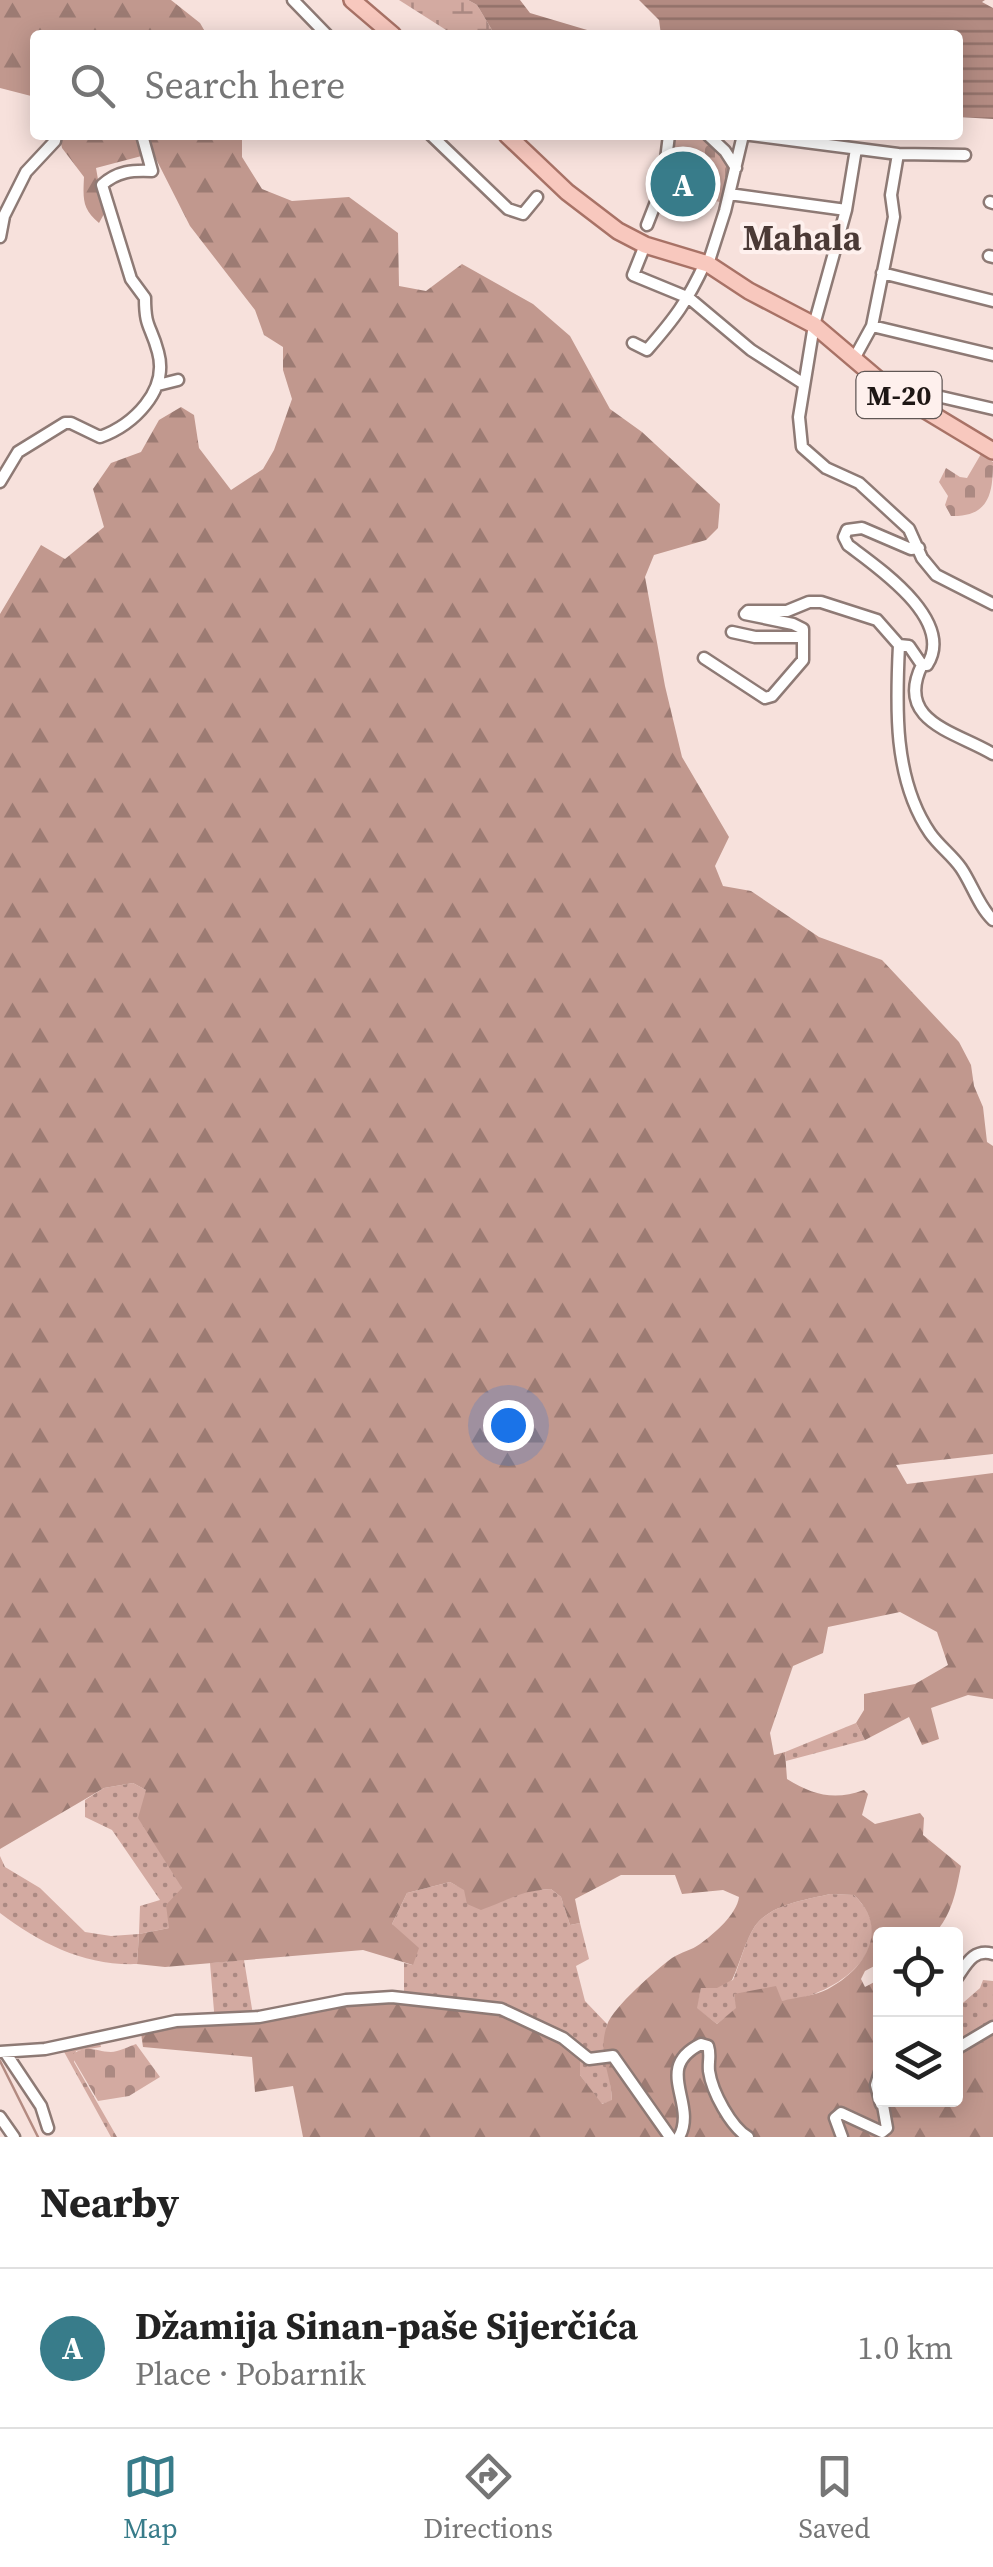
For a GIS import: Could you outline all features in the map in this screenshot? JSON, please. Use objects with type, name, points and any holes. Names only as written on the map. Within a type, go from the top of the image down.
[{"type":"main road","points":[[352,0],[385,30]]},
{"type":"main road","name":"M-20","points":[[513,140],[592,212],[645,245],[706,264],[814,326],[896,394],[993,451]]},
{"type":"street","points":[[292,0],[322,30]]},
{"type":"street","points":[[0,237],[4,216],[26,172],[55,140]]},
{"type":"street","points":[[0,482],[18,452],[65,423],[100,437],[128,425],[158,385],[159,353],[143,318],[145,298],[131,279],[102,185],[112,176],[134,170],[152,171],[143,140]]},
{"type":"street","points":[[436,140],[508,208],[524,214],[536,197]]},
{"type":"street","points":[[646,225],[664,184],[668,140]]},
{"type":"street","points":[[713,140],[736,169]]},
{"type":"street","points":[[632,342],[647,350],[689,298],[706,264],[742,140]]},
{"type":"street","points":[[788,140],[898,154],[965,155]]},
{"type":"street","points":[[856,149],[846,210],[814,326],[798,417],[802,448],[826,468],[859,483],[908,530],[936,575],[993,604]]},
{"type":"street","points":[[855,358],[872,326],[894,217],[891,195],[898,154]]},
{"type":"street","points":[[729,194],[846,210]]},
{"type":"street","points":[[645,245],[633,276],[689,298],[751,350],[804,384]]},
{"type":"street","points":[[882,273],[993,301]]},
{"type":"street","points":[[872,326],[993,355]]},
{"type":"street","points":[[158,385],[178,380]]},
{"type":"street","points":[[924,393],[993,410]]},
{"type":"street","points":[[919,548],[911,549],[862,528],[847,530],[844,538],[848,545],[891,575],[921,611],[934,642],[931,661],[922,665]]},
{"type":"street","points":[[704,658],[769,698],[800,667],[805,653],[803,637],[800,626],[745,614],[748,611],[788,612],[809,602],[821,602],[862,613],[877,620],[899,645],[914,650],[922,665],[914,692],[922,712],[950,734],[993,754]]},
{"type":"street","points":[[732,632],[755,637],[803,637]]},
{"type":"street","points":[[899,645],[895,712],[916,809],[931,835],[954,858],[993,920]]},
{"type":"street","points":[[963,1969],[973,1955],[993,1954]]},
{"type":"street","points":[[2,2052],[45,2049],[176,2020],[259,2017],[366,1998],[500,2009],[564,2038],[589,2058],[613,2056],[670,2137]]},
{"type":"street","points":[[963,2045],[993,2027]]},
{"type":"street","points":[[680,2137],[684,2117],[676,2072],[680,2058],[700,2044],[708,2046],[711,2052],[709,2071],[717,2093],[739,2132],[748,2137]]},
{"type":"street","points":[[2,2052],[40,2106],[48,2128]]},
{"type":"street","points":[[842,2137],[835,2118],[840,2112],[882,2132],[887,2128],[883,2107]]},
{"type":"street","points":[[0,2117],[14,2137]]},
{"type":"green space","points":[[0,0],[171,0],[204,30],[30,30],[30,96],[0,88]]},
{"type":"green space","points":[[399,0],[468,0],[477,5],[492,30],[446,30]]},
{"type":"green space","points":[[60,140],[242,140],[242,157],[262,189],[292,201],[349,197],[398,233],[399,286],[426,291],[462,264],[533,304],[570,336],[610,409],[642,432],[720,504],[718,528],[706,540],[654,555],[645,577],[682,757],[729,837],[715,866],[723,886],[751,891],[819,937],[882,960],[959,1042],[971,1065],[983,1107],[987,1142],[993,1146],[993,1454],[896,1465],[907,1484],[993,1473],[993,1699],[968,1695],[931,1708],[939,1739],[922,1745],[909,1717],[865,1740],[856,1723],[864,1710],[864,1694],[915,1684],[948,1665],[937,1632],[900,1612],[828,1627],[823,1653],[793,1666],[770,1733],[774,1755],[785,1752],[787,1779],[824,1795],[864,1790],[868,1794],[862,1815],[875,1824],[920,1813],[924,1818],[923,1835],[961,1866],[955,1894],[940,1927],[873,1927],[873,1967],[861,1979],[865,1987],[873,1983],[873,2107],[963,2107],[963,2052],[993,2035],[993,2137],[303,2137],[293,2086],[255,2092],[252,2057],[143,2047],[141,2033],[273,2012],[384,2002],[438,2004],[490,2012],[538,2029],[580,2056],[580,2075],[602,2104],[612,2100],[603,2046],[611,2017],[665,1964],[718,1929],[739,1897],[723,1890],[682,1894],[675,1875],[621,1875],[575,1899],[580,1923],[570,1925],[561,1897],[551,1889],[522,1894],[481,1910],[467,1904],[464,1890],[450,1882],[407,1893],[392,1924],[419,1948],[413,1965],[363,1950],[165,1967],[137,1964],[139,1934],[169,1928],[166,1905],[182,1888],[138,1818],[146,1790],[133,1783],[104,1788],[0,1849],[0,614],[41,545],[65,559],[104,527],[93,489],[111,463],[141,452],[159,420],[181,407],[194,415],[199,448],[231,490],[263,469],[292,399],[283,370],[283,347],[264,335],[255,310],[190,226],[153,153],[96,168],[104,214],[99,223],[89,213],[84,177]],"holes":[[[830,1894],[854,1895],[870,1921],[872,1934],[862,1959],[842,1981],[828,1989],[782,2001],[776,1986],[734,1994],[736,2008],[717,2024],[697,2008],[701,1988],[717,1988],[732,1980],[751,1932],[770,1913]]]},
{"type":"green space","points":[[668,140],[711,140],[736,169],[727,204],[712,200],[711,210],[691,204],[697,178],[675,173],[669,197],[660,194]]},
{"type":"green space","points":[[981,454],[993,462],[990,493],[981,508],[951,516],[945,505],[948,496],[939,482],[946,468],[967,478]]},
{"type":"green space","points":[[856,1723],[865,1740],[786,1761],[785,1752]]},
{"type":"green space","points":[[133,1783],[146,1790],[182,1888],[169,1928],[139,1934],[140,1906],[160,1900],[112,1830],[85,1817],[85,1800],[104,1788]]},
{"type":"green space","points":[[0,1856],[5,1867],[40,1888],[85,1932],[111,1936],[139,1934],[137,1964],[118,1964],[64,1951],[31,1934],[0,1913]]},
{"type":"green space","points":[[450,1882],[486,1893],[551,1889],[561,1897],[570,1925],[580,1923],[589,1959],[576,1966],[585,2001],[607,2024],[612,2101],[601,2104],[580,2075],[580,2056],[404,2002],[404,1963],[413,1965],[392,1924],[407,1893]]},
{"type":"green space","points":[[830,1894],[854,1895],[868,1914],[872,1933],[868,1950],[842,1980],[802,1998],[782,2001],[734,1994],[737,2008],[717,2024],[696,2008],[701,1988],[733,1980],[748,1938],[762,1919],[789,1904]]},
{"type":"green space","points":[[244,1960],[254,2021],[215,2023],[210,1963]]},
{"type":"green space","points":[[983,1980],[993,1981],[993,2035],[963,2052],[963,2003],[980,1988]]},
{"type":"green space","points":[[100,2043],[101,2047],[76,2051],[74,2062],[117,2137],[111,2137],[63,2050]]},
{"type":"green space","points":[[136,2044],[160,2077],[129,2096],[98,2101],[71,2055],[86,2049],[114,2052]]},
{"type":"shaded area","points":[[468,0],[520,0],[530,13],[587,30],[492,30],[477,5]]},
{"type":"shaded area","points":[[639,0],[985,0],[982,2],[993,8],[993,119],[963,117],[963,30],[660,30],[659,20]]},
{"type":"waterway","points":[[0,2061],[38,2137]]},
{"type":"place","name":"Džamija Sinan-paše Sijerčića","points":[[683,184]]},
{"type":"district","name":"Mahala","points":[[802,238]]}]
